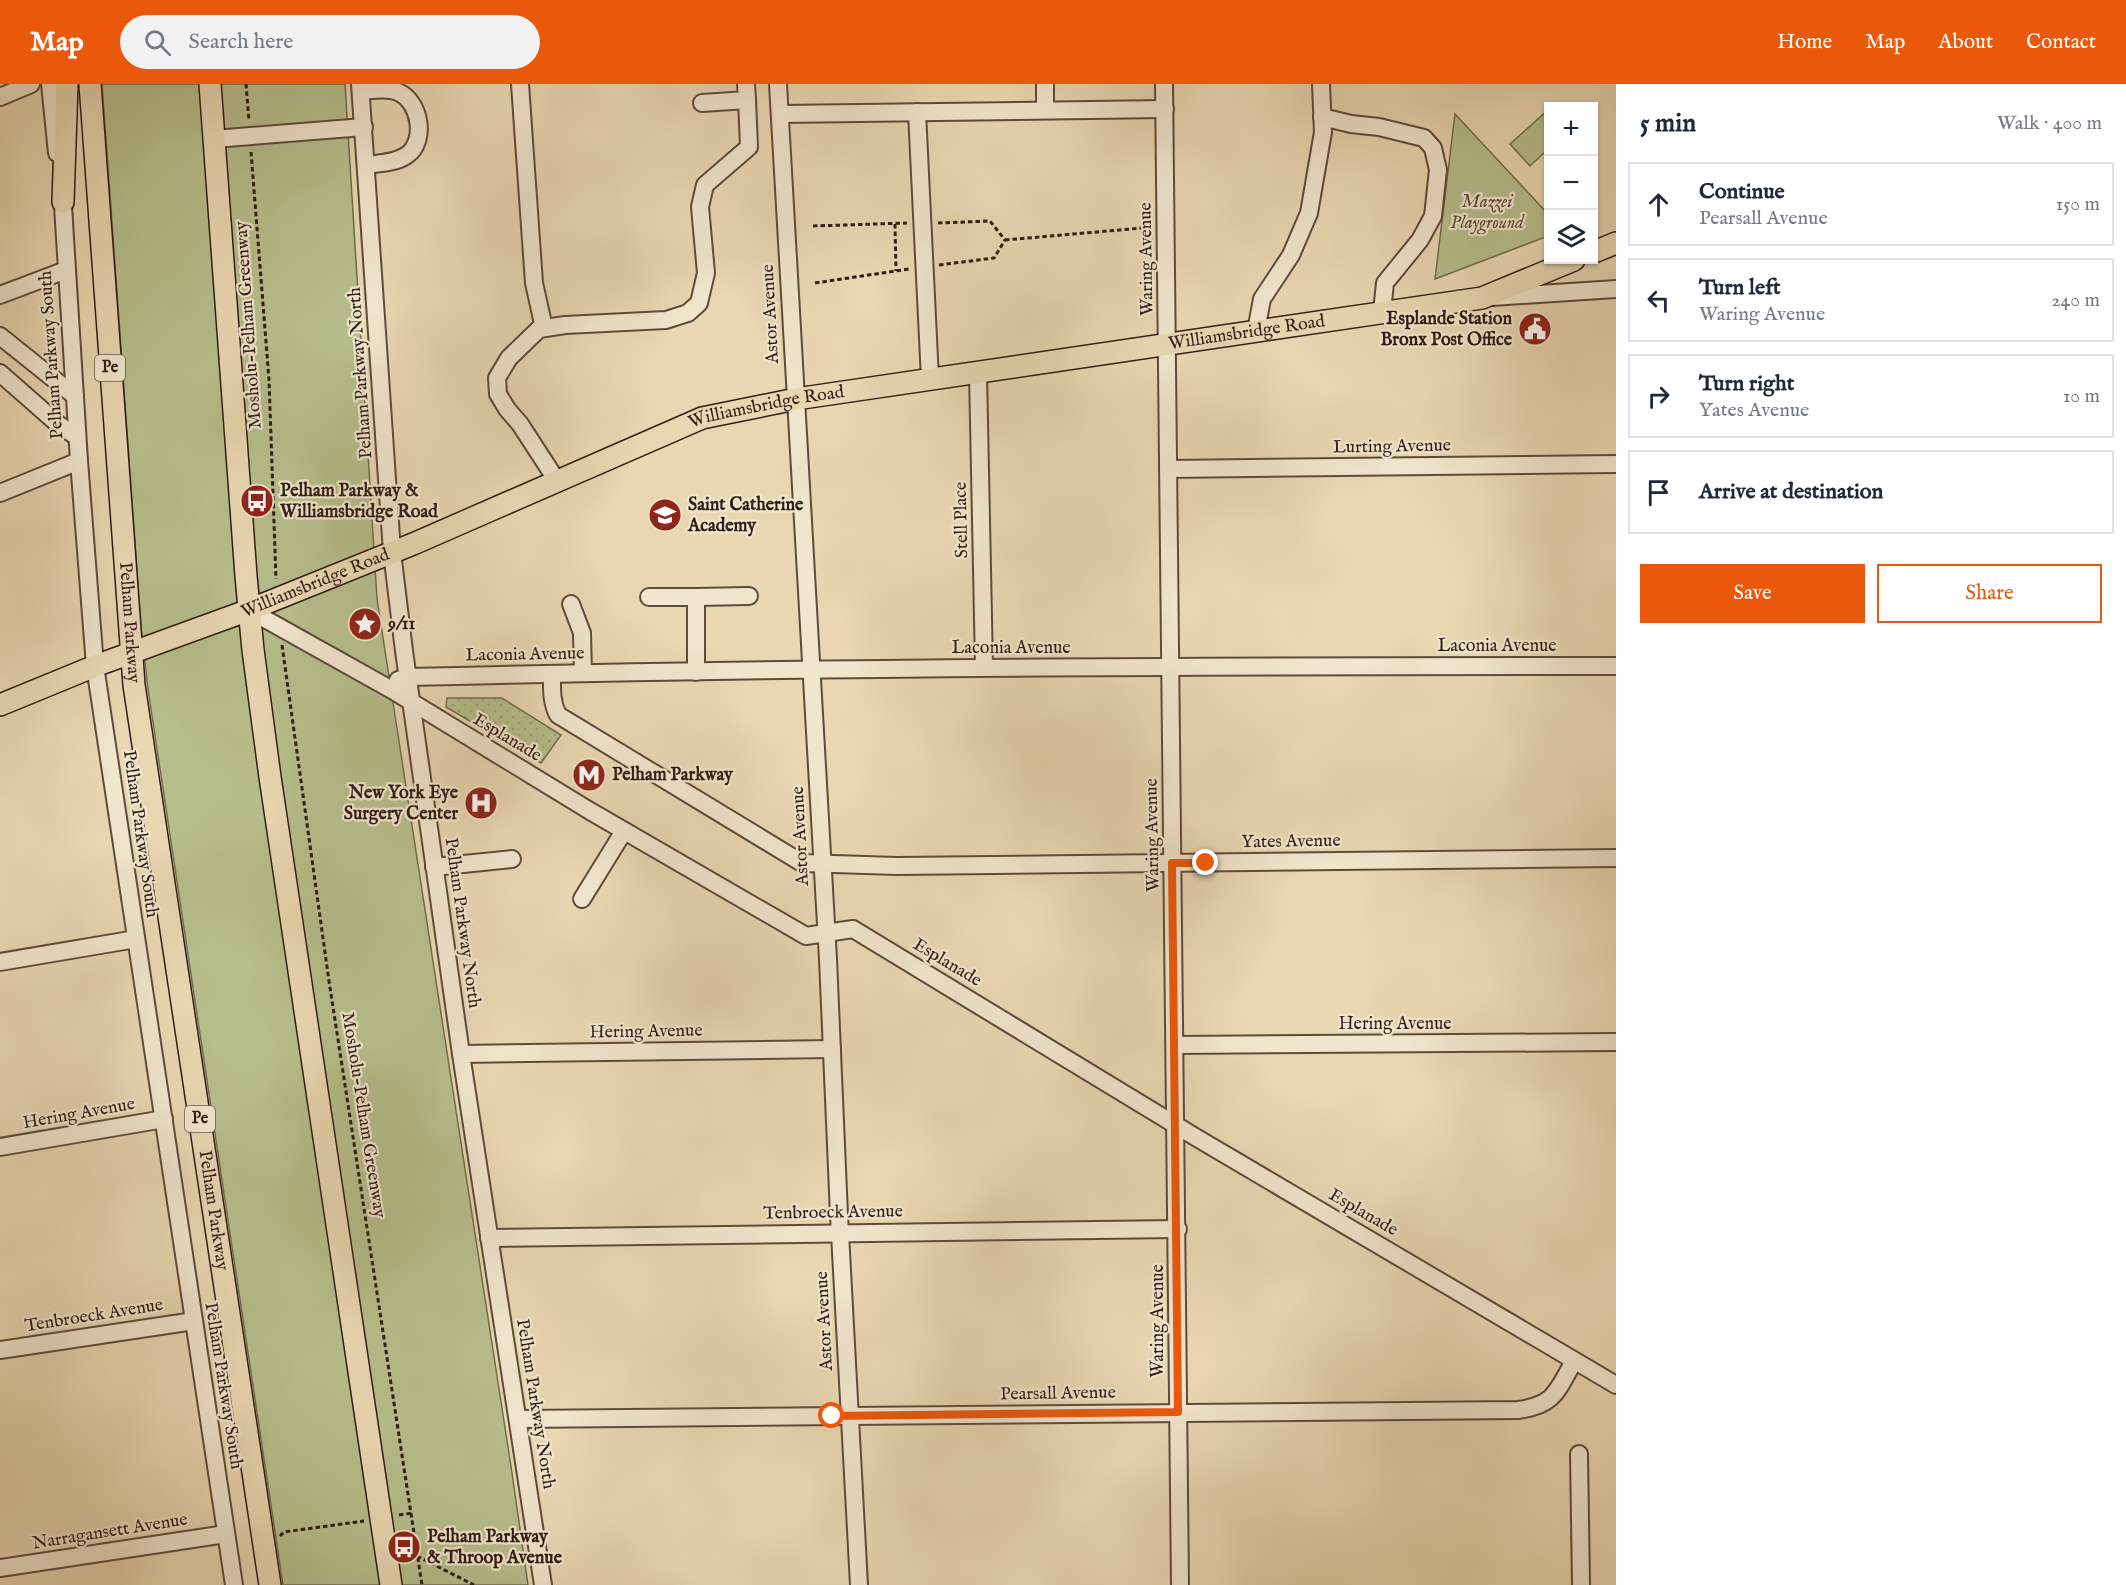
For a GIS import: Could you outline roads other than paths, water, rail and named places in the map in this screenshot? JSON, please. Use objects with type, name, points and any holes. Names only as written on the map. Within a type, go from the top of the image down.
[{"type":"main road","points":[[63,202],[67,84]]},
{"type":"main road","name":"Pelham Parkway","points":[[90,84],[134,685],[270,1585]]},
{"type":"main road","points":[[210,84],[249,610],[270,777],[391,1585]]},
{"type":"main road","points":[[1598,250],[1616,243]]},
{"type":"main road","name":"Williamsbridge Road","points":[[0,705],[95,666],[249,610],[392,552],[702,418],[796,399],[1482,298],[1564,264]]},
{"type":"street","points":[[0,97],[31,84]]},
{"type":"street","name":"Pelham Parkway South","points":[[50,84],[63,202],[77,437],[95,666],[234,1585]]},
{"type":"street","points":[[520,84],[534,283],[544,328]]},
{"type":"street","name":"Astor Avenue","points":[[778,84],[826,933],[859,1585]]},
{"type":"street","points":[[1045,84],[1045,110]]},
{"type":"street","name":"Waring Avenue","points":[[1164,84],[1180,1585]]},
{"type":"street","points":[[1256,331],[1262,298],[1291,255],[1310,213],[1323,132],[1321,84]]},
{"type":"street","points":[[361,88],[384,89],[399,92],[407,97],[416,110],[419,129],[415,145],[405,157],[367,165]]},
{"type":"street","name":"Pelham Parkway North","points":[[361,88],[392,552],[407,677],[461,1054],[543,1585]]},
{"type":"street","points":[[557,481],[498,394],[497,378],[509,358],[539,329],[666,320],[688,313],[699,303],[706,273],[700,207],[705,185],[749,147],[746,92],[702,103]]},
{"type":"street","points":[[780,114],[1165,109]]},
{"type":"street","points":[[917,112],[930,379]]},
{"type":"street","points":[[1322,117],[1424,138],[1433,148],[1438,170],[1433,216],[1420,240],[1385,282],[1382,312]]},
{"type":"street","points":[[214,139],[364,127]]},
{"type":"street","points":[[0,295],[66,270]]},
{"type":"street","points":[[1482,298],[1616,289]]},
{"type":"street","points":[[0,336],[75,396]]},
{"type":"street","name":"Stell Place","points":[[978,372],[984,667]]},
{"type":"street","points":[[0,373],[58,424],[77,437]]},
{"type":"street","points":[[0,493],[79,461]]},
{"type":"street","name":"Lurting Avenue","points":[[1168,469],[1616,464]]},
{"type":"street","points":[[649,597],[749,596]]},
{"type":"street","points":[[696,597],[696,672]]},
{"type":"street","points":[[571,604],[582,633],[583,673]]},
{"type":"street","name":"Esplanade","points":[[249,610],[410,701],[624,831],[806,936],[853,929],[1616,1385]]},
{"type":"street","name":"Laconia Avenue","points":[[382,685],[407,677],[810,669],[1616,666]]},
{"type":"street","points":[[552,674],[552,698],[558,715],[802,863],[822,864]]},
{"type":"street","points":[[582,899],[624,831]]},
{"type":"street","name":"Yates Avenue","points":[[822,864],[897,866],[1616,858]]},
{"type":"street","points":[[434,867],[512,859]]},
{"type":"street","points":[[0,962],[135,939]]},
{"type":"street","name":"Hering Avenue","points":[[1175,1045],[1616,1042]]},
{"type":"street","name":"Hering Avenue","points":[[461,1054],[832,1049]]},
{"type":"street","name":"Hering Avenue","points":[[0,1147],[164,1119]]},
{"type":"street","name":"Tenbroeck Avenue","points":[[489,1238],[1178,1229]]},
{"type":"street","name":"Tenbroeck Avenue","points":[[0,1350],[194,1321]]},
{"type":"street","name":"Pearsall Avenue","points":[[518,1419],[1506,1410],[1532,1408],[1550,1400],[1574,1361]]},
{"type":"street","points":[[1579,1454],[1581,1585]]},
{"type":"street","name":"Narragansett Avenue","points":[[0,1568],[226,1534]]},
{"type":"place","name":"Esplande Station Bronx Post Office","points":[[1535,329]]},
{"type":"place","name":"Pelham Parkway & Williamsbridge Road","points":[[257,501]]},
{"type":"place","name":"Saint Catherine Academy","points":[[665,515]]},
{"type":"place","name":"9/11","points":[[365,624]]},
{"type":"place","name":"Pelham Parkway","points":[[589,775]]},
{"type":"place","name":"New York Eye Surgery Center","points":[[481,803]]},
{"type":"place","name":"Pelham Parkway & Throop Avenue","points":[[404,1547]]},
{"type":"park label","name":"Mazzei Playground","points":[[1487,212]]}]
